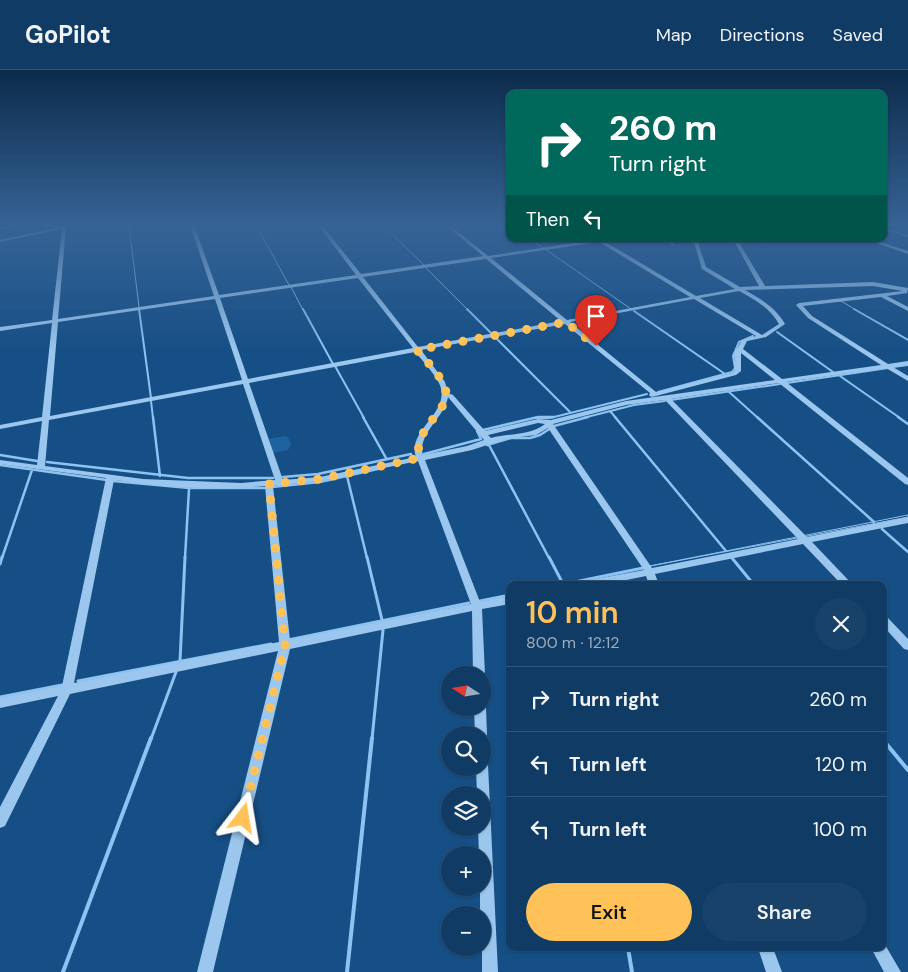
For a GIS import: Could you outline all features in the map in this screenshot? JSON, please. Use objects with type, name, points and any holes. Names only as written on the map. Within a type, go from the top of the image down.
[{"type":"street","points":[[41,468],[61,267]]},
{"type":"street","points":[[206,267],[280,483]]},
{"type":"street","points":[[352,267],[442,382],[446,395],[444,404],[421,436],[418,447],[419,458],[477,607],[479,666]]},
{"type":"street","points":[[0,329],[419,267]]},
{"type":"street","points":[[498,267],[655,394]]},
{"type":"street","points":[[644,267],[760,336]]},
{"type":"street","points":[[0,462],[110,477],[213,486],[269,484],[320,479],[469,448],[505,437],[537,434],[550,425],[655,394],[734,374],[738,371],[736,358],[745,340],[764,336],[782,323],[773,313],[704,267]]},
{"type":"street","points":[[751,267],[762,286]]},
{"type":"street","points":[[0,427],[762,286],[777,288],[873,284],[908,291]]},
{"type":"street","points":[[908,291],[883,296],[799,304],[810,316],[908,379]]},
{"type":"street","points":[[883,296],[908,309]]},
{"type":"street","points":[[740,349],[908,482]]},
{"type":"street","points":[[626,404],[908,363]]},
{"type":"street","points":[[446,395],[451,396],[489,441]]},
{"type":"street","points":[[667,398],[844,581]]},
{"type":"street","points":[[483,434],[538,421],[550,425],[650,572],[653,581]]},
{"type":"street","points":[[0,821],[68,689],[110,477]]},
{"type":"street","points":[[205,972],[285,646],[269,484]]},
{"type":"street","points":[[605,581],[803,538],[908,520]]},
{"type":"street","points":[[0,703],[506,601]]},
{"type":"street","points":[[887,624],[908,646]]},
{"type":"street","points":[[482,776],[490,972]]},
{"type":"street","points":[[767,951],[774,972]]},
{"type":"street","points":[[880,951],[893,972]]},
{"type":"shaded area","points":[[288,437],[291,444],[288,450],[272,453],[268,439]]},
{"type":"shaded area","points":[[908,515],[908,517],[650,566]]},
{"type":"waterway","points":[[134,267],[139,307]]},
{"type":"waterway","points":[[279,267],[289,285]]},
{"type":"waterway","points":[[425,267],[493,335]]},
{"type":"waterway","points":[[571,267],[631,309]]},
{"type":"waterway","points":[[291,287],[303,310]]},
{"type":"waterway","points":[[841,301],[856,310]]},
{"type":"waterway","points":[[139,309],[151,398]]},
{"type":"waterway","points":[[303,309],[333,364]]},
{"type":"waterway","points":[[854,309],[908,340]]},
{"type":"waterway","points":[[634,311],[725,374]]},
{"type":"waterway","points":[[777,332],[833,372]]},
{"type":"waterway","points":[[725,374],[732,372],[735,368],[733,356],[739,342],[753,336]]},
{"type":"waterway","points":[[495,337],[571,413]]},
{"type":"waterway","points":[[893,367],[908,365]]},
{"type":"waterway","points":[[335,366],[364,418]]},
{"type":"waterway","points":[[787,383],[888,368]]},
{"type":"waterway","points":[[658,392],[725,374]]},
{"type":"waterway","points":[[840,376],[900,418]]},
{"type":"waterway","points":[[729,392],[780,384]]},
{"type":"waterway","points":[[671,400],[729,392]]},
{"type":"waterway","points":[[729,392],[758,418]]},
{"type":"waterway","points":[[571,413],[647,394]]},
{"type":"waterway","points":[[151,401],[153,418]]},
{"type":"waterway","points":[[610,411],[634,405],[665,401]]},
{"type":"waterway","points":[[583,418],[610,411]]},
{"type":"waterway","points":[[610,411],[616,418]]},
{"type":"waterway","points":[[534,418],[550,418],[571,413]]},
{"type":"waterway","points":[[153,417],[160,475]]},
{"type":"waterway","points":[[363,417],[386,458]]},
{"type":"waterway","points":[[534,418],[554,417]]},
{"type":"waterway","points":[[487,445],[511,438],[530,438],[540,435],[554,426],[588,417]]},
{"type":"waterway","points":[[615,417],[726,551]]},
{"type":"waterway","points":[[757,417],[874,522]]},
{"type":"waterway","points":[[898,417],[908,424]]},
{"type":"waterway","points":[[483,430],[534,418]]},
{"type":"waterway","points":[[424,454],[481,439],[477,431]]},
{"type":"waterway","points":[[489,445],[549,558]]},
{"type":"waterway","points":[[283,477],[318,474],[411,454]]},
{"type":"waterway","points":[[0,455],[37,461]]},
{"type":"waterway","points":[[47,462],[160,475]]},
{"type":"waterway","points":[[0,465],[107,480]]},
{"type":"waterway","points":[[272,487],[320,482],[382,468]]},
{"type":"waterway","points":[[2,558],[32,470]]},
{"type":"waterway","points":[[160,475],[188,478],[273,478]]},
{"type":"waterway","points":[[347,476],[367,558]]},
{"type":"waterway","points":[[113,481],[189,488],[265,488]]},
{"type":"waterway","points":[[185,558],[189,489]]},
{"type":"waterway","points":[[882,529],[908,552]]},
{"type":"waterway","points":[[0,564],[2,557]]},
{"type":"waterway","points":[[180,661],[185,557]]},
{"type":"waterway","points":[[367,557],[382,620]]},
{"type":"waterway","points":[[549,557],[561,581]]},
{"type":"waterway","points":[[732,558],[751,581]]},
{"type":"waterway","points":[[580,581],[643,568]]},
{"type":"waterway","points":[[480,601],[506,596]]},
{"type":"waterway","points":[[288,640],[469,603]]},
{"type":"waterway","points":[[372,739],[383,630]]},
{"type":"waterway","points":[[78,681],[271,644]]},
{"type":"waterway","points":[[151,739],[176,672]]},
{"type":"waterway","points":[[0,697],[62,685]]},
{"type":"waterway","points":[[63,972],[151,738]]},
{"type":"waterway","points":[[347,972],[372,738]]},
{"type":"waterway","points":[[887,745],[908,770]]},
{"type":"waterway","points":[[628,951],[632,972]]},
{"type":"route","points":[[243,818],[285,646],[269,484],[320,479],[419,458],[418,447],[423,430],[444,404],[446,390],[417,350],[566,322],[596,346]]}]
